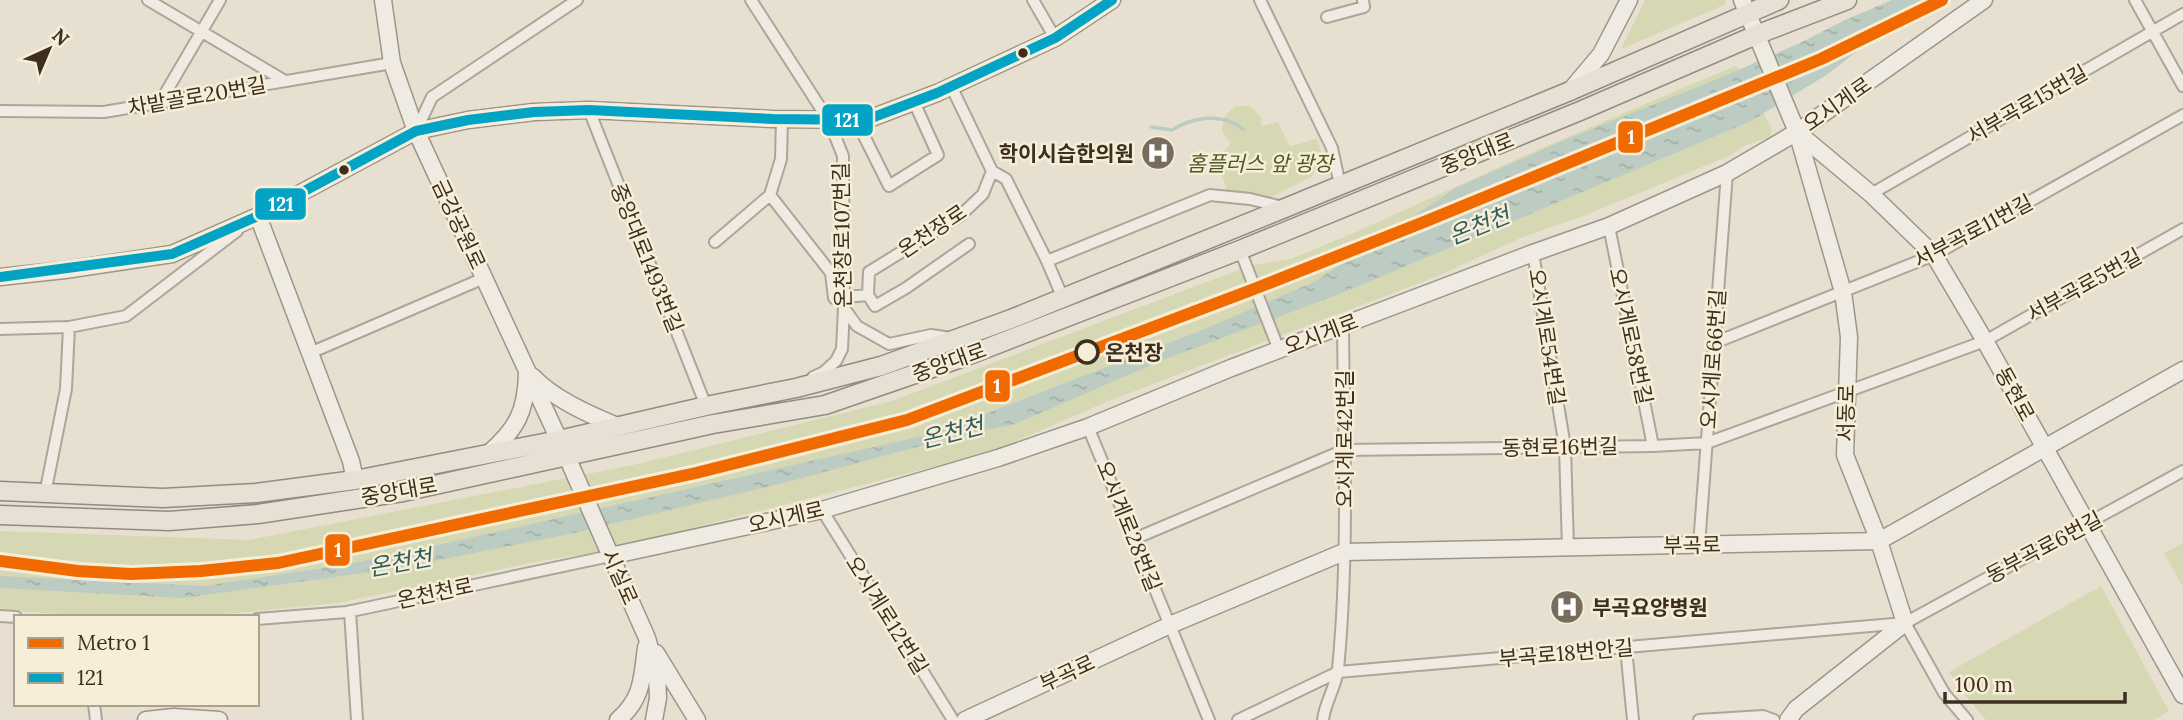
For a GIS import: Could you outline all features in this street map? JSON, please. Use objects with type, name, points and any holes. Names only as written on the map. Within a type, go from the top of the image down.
[{"type":"main road","name":"중앙대로","points":[[0,491],[163,498],[256,493],[355,480],[559,440],[796,388],[881,366],[957,339],[1570,91],[1744,6],[1779,0]]},
{"type":"main road","name":"중앙대로","points":[[0,515],[169,521],[258,514],[403,492],[713,424],[825,405],[964,358],[1240,250],[1847,0]]},
{"type":"street","points":[[148,0],[285,81]]},
{"type":"street","points":[[159,104],[220,0]]},
{"type":"street","name":"금강공원로","points":[[383,0],[392,62],[416,131],[559,440]]},
{"type":"street","points":[[416,131],[432,96],[577,0]]},
{"type":"street","name":"온천장로107번길","points":[[751,0],[829,121],[844,156],[842,349],[836,361],[824,372],[796,388]]},
{"type":"street","points":[[1033,0],[1055,38]]},
{"type":"street","points":[[0,276],[65,270],[172,254],[258,216],[416,131],[468,120],[521,113],[589,110],[829,121],[866,120],[951,86],[1055,38],[1112,0]]},
{"type":"street","points":[[1260,0],[1332,148],[1340,185]]},
{"type":"street","points":[[1327,17],[1364,7],[1363,0]]},
{"type":"street","points":[[1570,91],[1601,54],[1629,0]]},
{"type":"street","name":"오시게로","points":[[609,552],[822,510],[998,457],[1088,427],[1279,350],[1609,226],[1727,173],[1797,132],[1984,0]]},
{"type":"street","points":[[2135,0],[2183,86]]},
{"type":"street","name":"서동로","points":[[1744,6],[1797,132],[1843,292],[1849,337],[1845,455],[1879,541],[1905,623]]},
{"type":"street","name":"서부곡로15번길","points":[[1871,194],[2183,14]]},
{"type":"street","name":"차밭골로20번길","points":[[0,111],[104,112],[392,62]]},
{"type":"street","points":[[951,86],[992,171],[1006,179],[1062,296]]},
{"type":"street","points":[[856,120],[889,186],[939,155],[914,102]]},
{"type":"street","name":"중앙대로1493번길","points":[[589,110],[706,406]]},
{"type":"street","name":"서부곡로11번길","points":[[1714,343],[1934,255],[2183,115]]},
{"type":"street","points":[[715,242],[770,195],[782,159],[782,119]]},
{"type":"street","name":"동현로","points":[[1797,132],[1871,194],[1934,255],[2183,695]]},
{"type":"street","name":"온천장로","points":[[868,296],[869,272],[961,215],[983,194],[992,171]]},
{"type":"street","name":"오시게로66번길","points":[[1699,545],[1727,173]]},
{"type":"street","points":[[770,195],[831,273],[834,298],[844,302],[868,296],[875,306],[969,244]]},
{"type":"street","points":[[1047,261],[1210,195],[1250,199],[1285,208]]},
{"type":"street","points":[[0,329],[69,327],[126,316],[258,216]]},
{"type":"street","points":[[258,216],[355,480]]},
{"type":"street","name":"오시게로58번길","points":[[1609,226],[1653,446]]},
{"type":"street","name":"서부곡로5번길","points":[[1985,341],[2183,229]]},
{"type":"street","points":[[1240,250],[1279,350]]},
{"type":"street","name":"오시게로54번길","points":[[1533,253],[1565,447],[1568,548]]},
{"type":"street","points":[[310,353],[484,278]]},
{"type":"street","points":[[844,302],[857,326],[889,344],[930,335],[957,339]]},
{"type":"street","name":"오시게로42번길","points":[[1324,720],[1324,711],[1338,672],[1344,552],[1343,326]]},
{"type":"street","points":[[45,494],[65,388],[69,327]]},
{"type":"street","name":"동현로16번길","points":[[1134,539],[1344,450],[1707,443],[1985,341]]},
{"type":"street","name":"부곡로","points":[[965,720],[1170,625],[1344,552],[1879,541],[2183,370]]},
{"type":"street","points":[[527,372],[542,387],[597,418],[617,426]]},
{"type":"street","points":[[488,454],[503,441],[520,415],[526,394],[527,372]]},
{"type":"street","name":"오시게로28번길","points":[[1088,427],[1170,625]]},
{"type":"street","name":"시실로","points":[[559,440],[647,638],[657,674],[658,698],[654,720]]},
{"type":"street","name":"동부곡로6번길","points":[[1905,623],[2183,471]]},
{"type":"street","name":"오시게로12번길","points":[[822,510],[953,720]]},
{"type":"street","name":"온천천로","points":[[259,619],[351,611],[609,552]]},
{"type":"street","points":[[351,611],[358,720]]},
{"type":"street","points":[[1788,720],[1796,709],[1905,623],[1944,693],[1967,720]]},
{"type":"street","name":"부곡로18번안길","points":[[1238,720],[1338,672],[1905,623]]},
{"type":"street","points":[[1170,625],[1209,720]]},
{"type":"street","points":[[618,720],[635,701],[638,693],[647,638]]},
{"type":"street","points":[[647,638],[697,720]]},
{"type":"street","points":[[1626,648],[1633,720]]},
{"type":"street","points":[[1699,720],[1763,716],[1774,720]]},
{"type":"street","points":[[146,720],[174,717],[219,720]]},
{"type":"green space","points":[[1645,0],[1725,0],[1726,4],[1621,49]]},
{"type":"green space","points":[[1735,66],[1740,69],[1772,129],[1770,137],[1746,145],[1729,156],[1586,215],[1523,237],[1438,276],[1111,400],[988,453],[602,551],[540,561],[338,603],[214,615],[76,615],[0,610],[0,531],[249,540],[633,465],[892,401],[1249,266],[1291,259]]},
{"type":"green space","name":"홈플러스 앞 광장","points":[[1235,106],[1250,106],[1260,116],[1262,126],[1278,122],[1290,147],[1317,138],[1323,158],[1311,177],[1263,201],[1227,190],[1217,160],[1231,143],[1222,131],[1224,117]]},
{"type":"green space","points":[[2183,543],[2183,587],[2164,553]]},
{"type":"green space","points":[[2101,586],[2169,711],[2154,720],[1986,720],[1949,672]]},
{"type":"water","name":"온천천","points":[[1892,0],[1922,0],[1828,74],[1749,122],[1337,295],[1163,360],[1015,424],[574,533],[399,568],[183,598],[0,588],[0,576],[204,586],[343,565],[936,433],[1195,333],[1314,282],[1456,188],[1567,139],[1720,78]]},
{"type":"waterway","points":[[1151,127],[1172,130],[1198,119],[1217,118],[1243,129]]},
{"type":"metro line","name":"1","points":[[0,561],[78,571],[131,574],[201,571],[278,563],[696,473],[907,420],[1424,222],[1821,59],[1942,0]]},
{"type":"transit line","name":"121","points":[[0,277],[172,254],[258,216],[416,131],[468,120],[534,112],[589,110],[773,119],[866,120],[937,93],[1055,38],[1112,0]]},
{"type":"place","name":"학이시습한의원","points":[[1158,153]]},
{"type":"place","name":"온천장","points":[[1087,352]]},
{"type":"place","name":"부곡요양병원","points":[[1567,607]]}]
